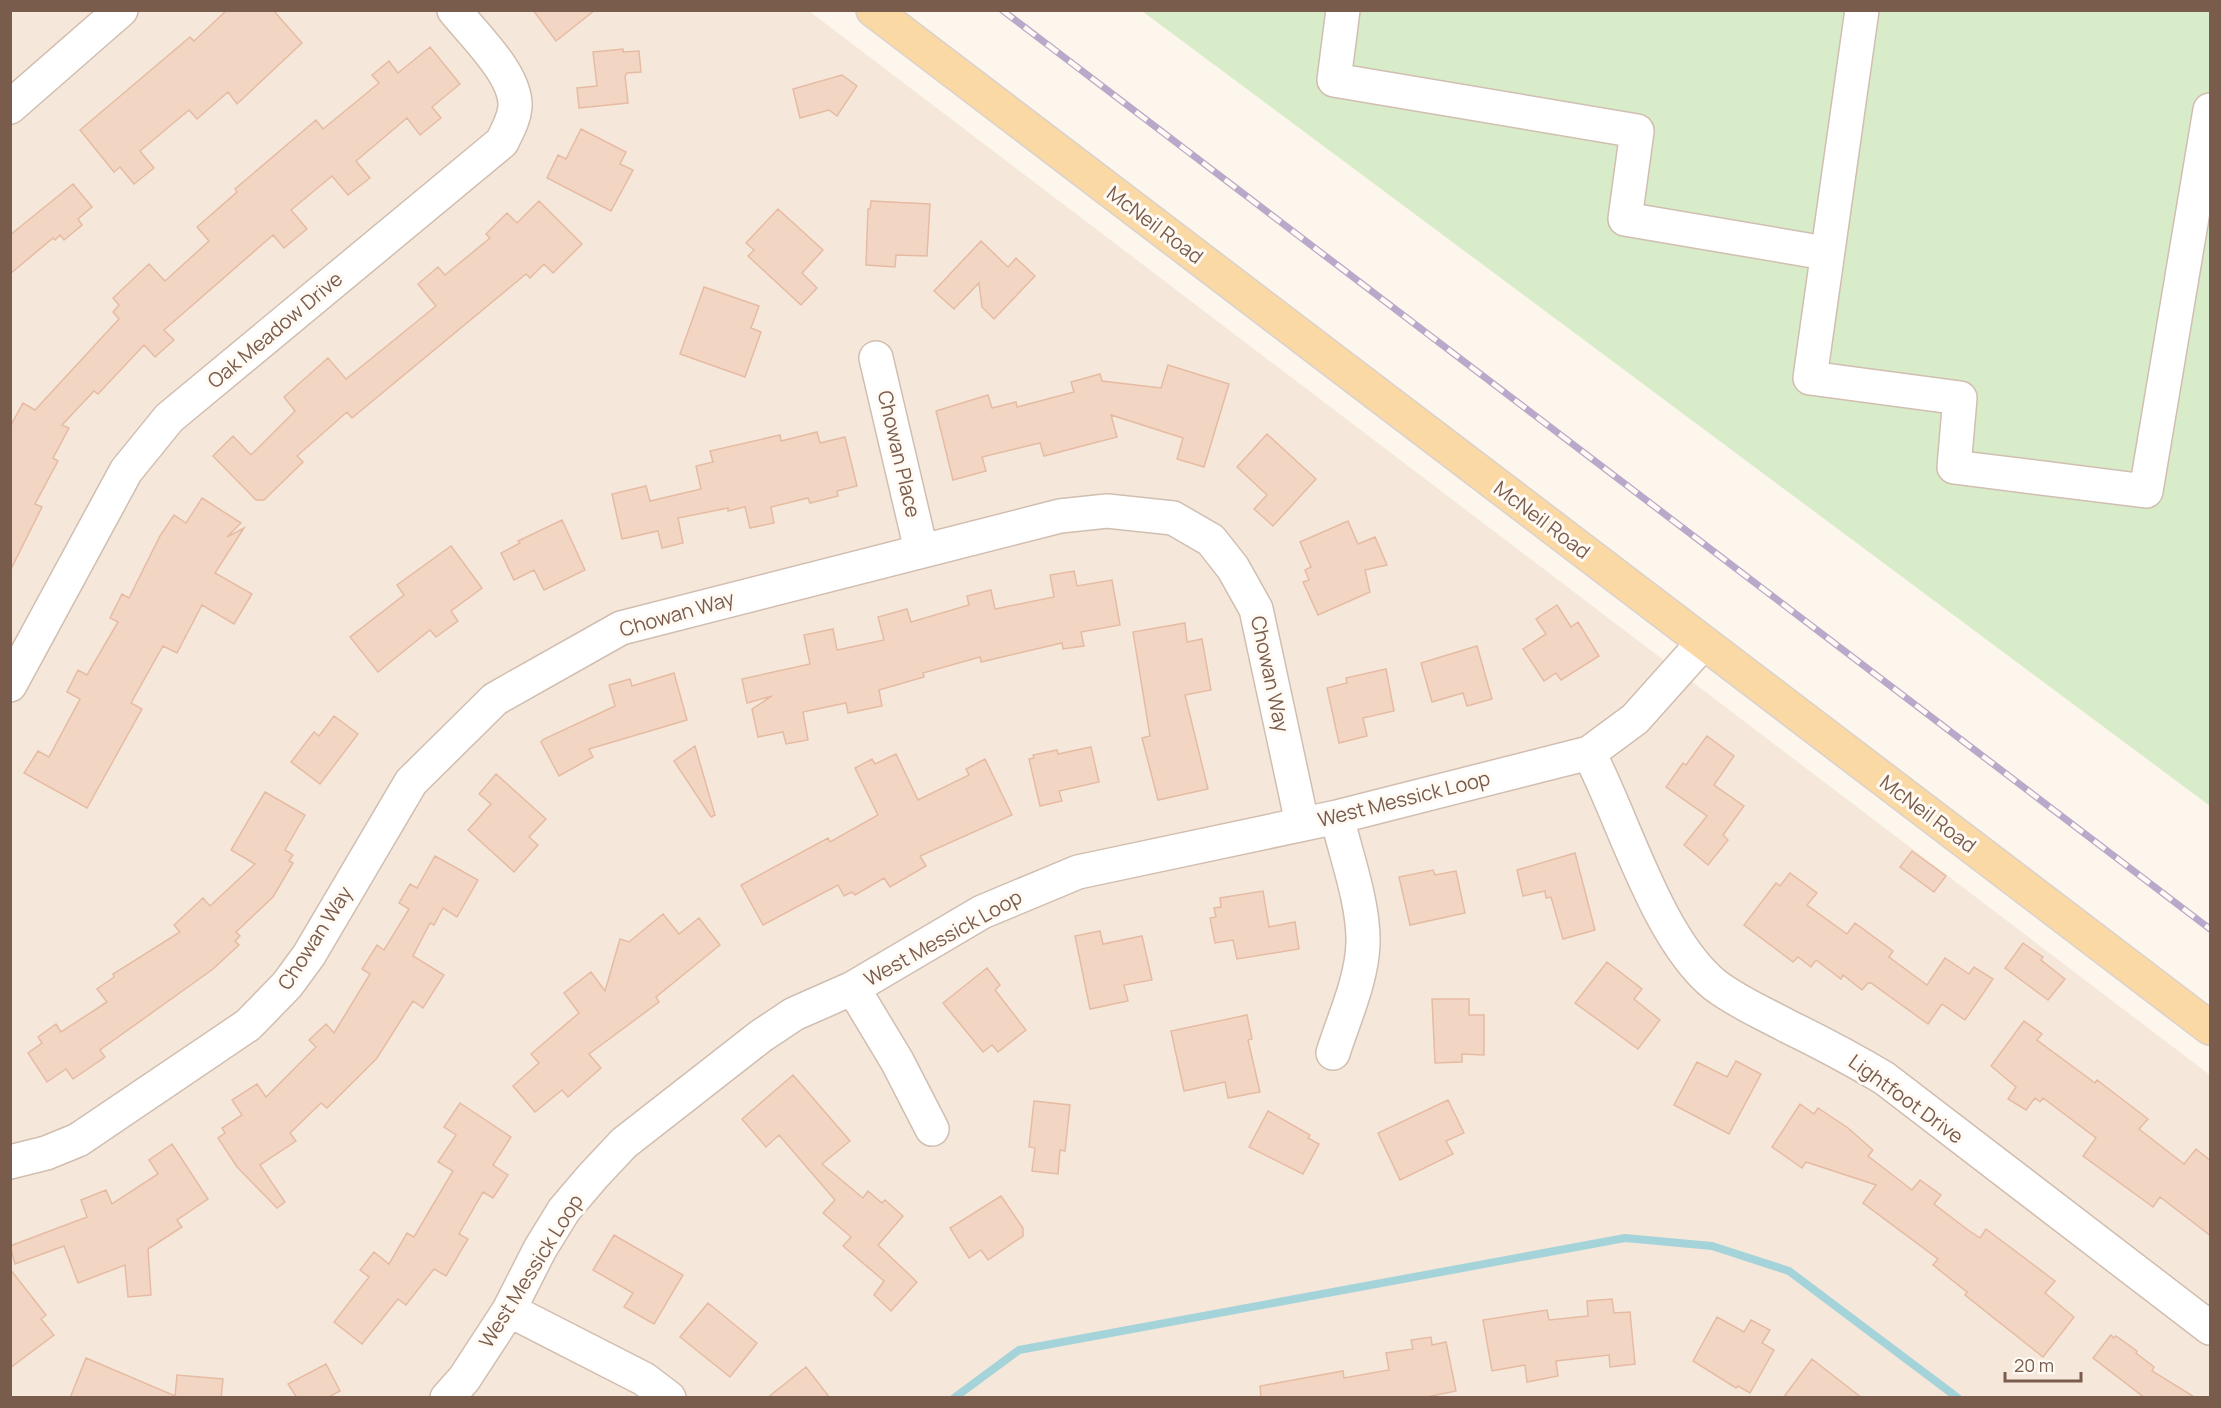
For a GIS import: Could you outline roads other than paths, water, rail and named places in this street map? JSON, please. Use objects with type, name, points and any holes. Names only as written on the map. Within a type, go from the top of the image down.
[{"type":"main road","name":"McNeil Road","points":[[873,10],[2211,1028]]},
{"type":"street","points":[[10,106],[122,10]]},
{"type":"street","name":"Oak Meadow Drive","points":[[10,685],[126,471],[170,418],[502,142],[511,125],[515,106],[512,87],[506,74],[454,10]]},
{"type":"street","points":[[1343,10],[1334,80],[1637,131],[1625,219],[1826,253]]},
{"type":"street","points":[[1862,10],[1810,378],[1960,398],[1954,467],[2146,491],[2211,110]]},
{"type":"street","name":"Chowan Place","points":[[876,358],[921,550]]},
{"type":"street","name":"Chowan Way","points":[[10,1162],[46,1153],[78,1140],[248,1025],[287,985],[309,955],[411,782],[495,699],[621,627],[1060,516],[1099,512],[1173,518],[1211,540],[1233,568],[1256,609],[1302,823]]},
{"type":"street","name":"West Messick Loop","points":[[447,1398],[464,1378],[509,1310],[540,1249],[564,1210],[624,1143],[761,1036],[794,1014],[853,988],[982,912],[1078,872],[1337,817],[1589,753],[1635,719],[1703,643]]},
{"type":"street","name":"Lightfoot Drive","points":[[1589,753],[1632,850],[1675,936],[1698,968],[1715,985],[1742,1003],[1847,1056],[1884,1078],[2211,1328]]},
{"type":"street","points":[[1333,1053],[1360,969],[1363,942],[1361,915],[1337,817]]},
{"type":"street","points":[[853,988],[897,1061],[932,1129]]},
{"type":"street","points":[[509,1310],[644,1379],[669,1398]]},
{"type":"waterway","points":[[954,1398],[1019,1350],[1625,1238],[1712,1246],[1789,1271],[1958,1398]]},
{"type":"railway","points":[[1002,10],[2210,929]]}]
